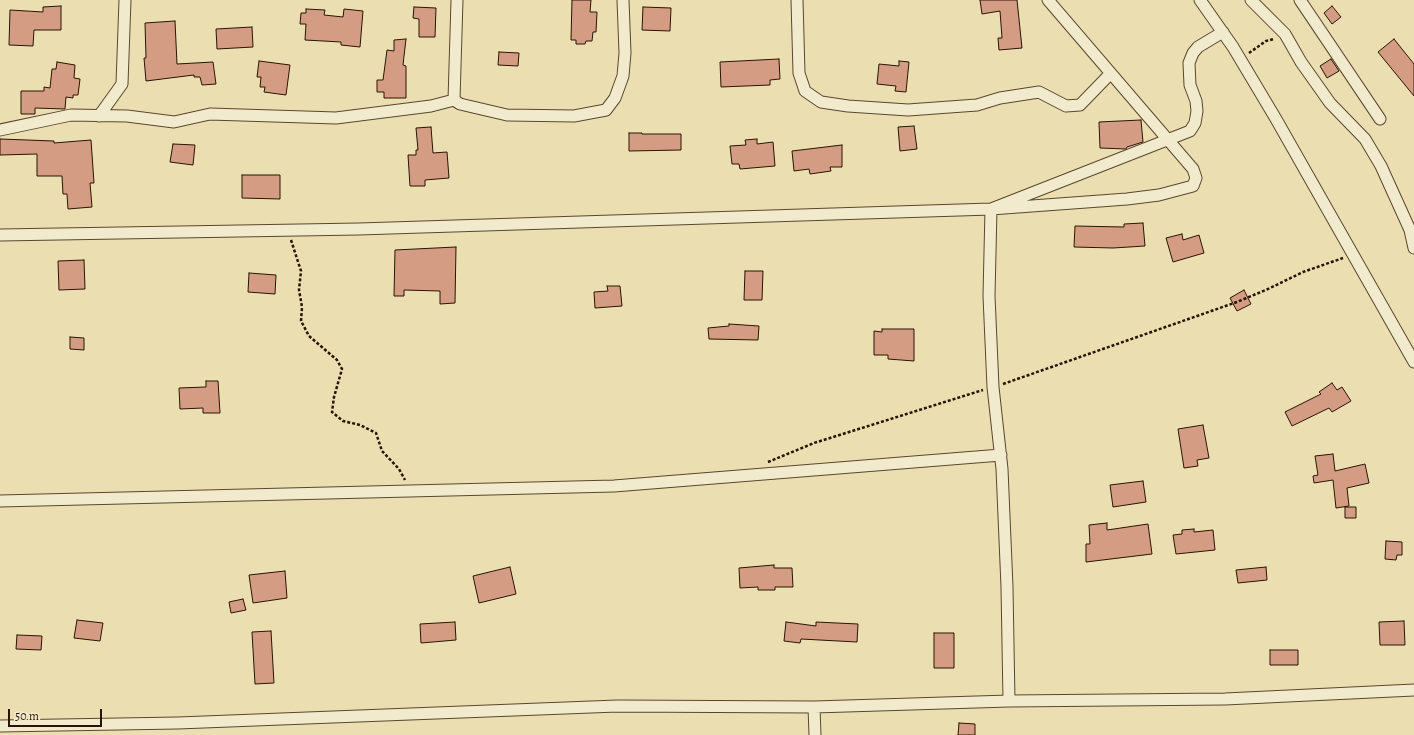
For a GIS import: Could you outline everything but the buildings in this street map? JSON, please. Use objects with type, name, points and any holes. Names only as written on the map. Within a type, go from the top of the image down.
[{"type":"street","points":[[99,116],[122,84],[125,0]]},
{"type":"street","points":[[454,100],[456,0]]},
{"type":"street","points":[[0,130],[71,115],[127,116],[174,122],[210,114],[336,118],[431,106],[454,100],[460,104],[506,115],[574,116],[606,110],[615,98],[623,76],[625,53],[623,0]]},
{"type":"street","points":[[797,0],[797,52],[799,73],[805,91],[821,102],[848,106],[908,110],[977,105],[1000,98],[1039,92],[1066,106],[1080,105],[1110,74]]},
{"type":"street","points":[[0,235],[599,223],[991,210],[1127,199],[1159,195],[1193,186],[1196,178],[1193,169],[1169,139],[1110,74],[1048,0]]},
{"type":"street","points":[[1200,0],[1241,60],[1414,362]]},
{"type":"street","points":[[1251,0],[1285,34],[1301,62],[1330,103],[1365,139],[1382,166],[1410,230],[1414,248]]},
{"type":"street","points":[[1300,0],[1380,118]]},
{"type":"street","points":[[991,210],[1190,131],[1195,123],[1196,101],[1190,85],[1189,63],[1193,53],[1198,47],[1223,32]]},
{"type":"street","points":[[991,210],[989,296],[993,387],[1001,455],[1008,587],[1009,701]]},
{"type":"street","points":[[0,501],[614,486],[1001,455]]},
{"type":"street","points":[[0,726],[178,723],[617,706],[814,707],[1009,701],[1225,699],[1414,690]]},
{"type":"street","points":[[814,707],[815,735]]},
{"type":"path","points":[[1241,60],[1266,41],[1285,34]]},
{"type":"path","points":[[287,230],[301,271],[299,290],[302,307],[302,321],[309,336],[337,360],[342,369],[334,397],[332,412],[343,421],[360,425],[376,433],[382,451],[399,468],[410,491]]},
{"type":"path","points":[[765,463],[814,443],[993,387],[1237,302],[1303,272],[1353,255]]}]
